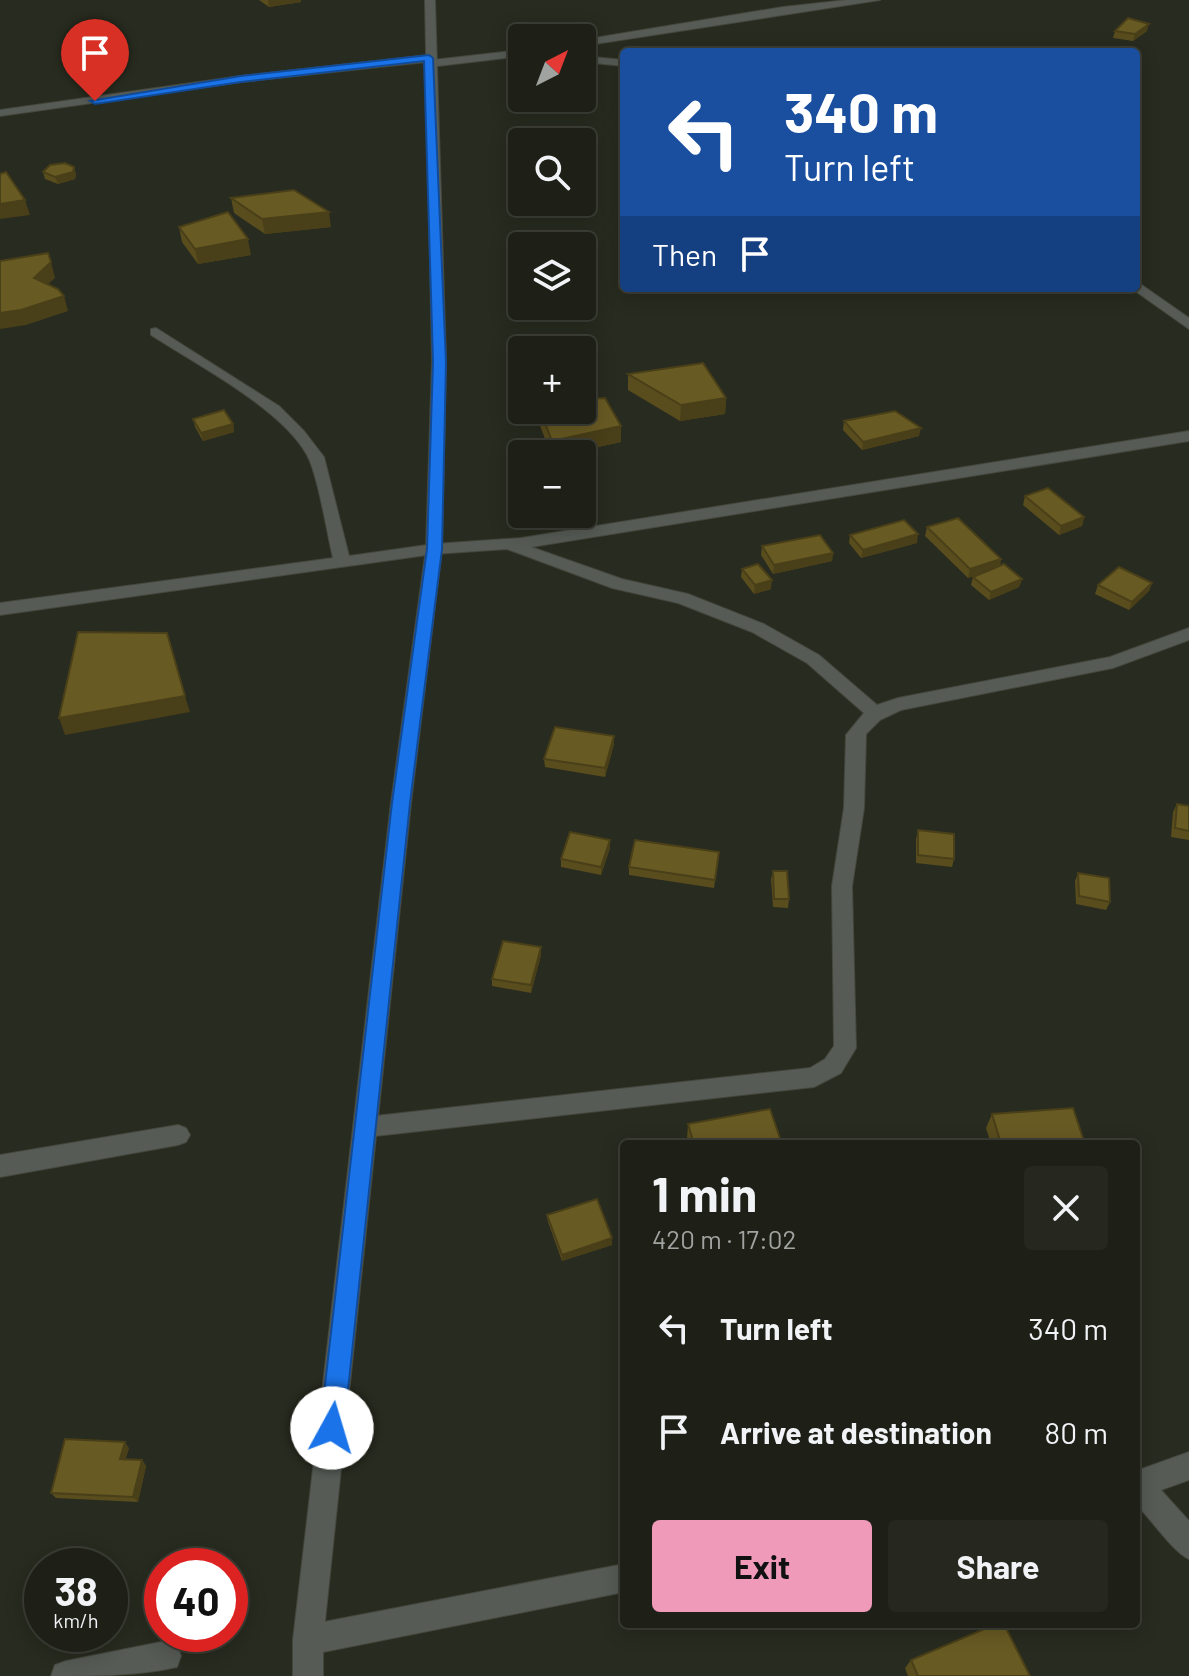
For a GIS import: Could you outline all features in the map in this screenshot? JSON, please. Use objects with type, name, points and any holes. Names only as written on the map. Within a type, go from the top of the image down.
[{"type":"street","points":[[308,1676],[308,1640],[401,803],[434,549],[439,362],[429,61],[430,0]]},
{"type":"street","points":[[596,41],[783,10],[875,0]]},
{"type":"street","points":[[0,113],[241,79],[508,54]]},
{"type":"street","points":[[596,60],[620,63]]},
{"type":"street","points":[[1140,288],[1189,325]]},
{"type":"street","points":[[156,332],[274,409],[299,434],[316,457],[342,562]]},
{"type":"street","points":[[0,609],[434,549],[507,543],[1189,436]]},
{"type":"street","points":[[507,543],[618,584],[682,598],[758,628],[813,659],[875,713]]},
{"type":"street","points":[[366,1127],[814,1077],[833,1066],[845,1048],[842,886],[854,808],[855,735],[875,713],[898,704],[1113,662],[1189,634]]},
{"type":"street","points":[[0,1166],[178,1135]]},
{"type":"street","points":[[1140,1484],[1189,1466]]},
{"type":"street","points":[[1140,1489],[1171,1520],[1189,1545]]},
{"type":"street","points":[[308,1640],[620,1579]]},
{"type":"street","points":[[66,1676],[166,1656]]},
{"type":"building","points":[[1128,18],[1149,24],[1135,34],[1115,31]]},
{"type":"building","points":[[65,163],[74,167],[73,172],[55,177],[43,172],[50,165]]},
{"type":"building","points":[[6,172],[25,200],[0,204],[0,174]]},
{"type":"building","points":[[294,190],[329,212],[262,219],[231,198]]},
{"type":"building","points":[[228,212],[248,239],[195,249],[179,227]]},
{"type":"building","points":[[48,253],[51,262],[34,278],[58,289],[64,296],[21,310],[0,313],[0,261]]},
{"type":"building","points":[[703,363],[726,398],[681,405],[628,374]]},
{"type":"building","points":[[596,398],[605,398],[621,426],[552,440],[545,424],[596,424]]},
{"type":"building","points":[[224,410],[233,424],[201,433],[193,419]]},
{"type":"building","points":[[895,411],[921,428],[863,442],[844,421]]},
{"type":"building","points":[[1048,488],[1084,517],[1061,526],[1025,496]]},
{"type":"building","points":[[958,518],[1001,559],[970,569],[927,527]]},
{"type":"building","points":[[904,520],[918,534],[863,550],[850,535]]},
{"type":"building","points":[[820,535],[833,553],[774,565],[762,546]]},
{"type":"building","points":[[758,564],[772,580],[755,585],[742,569]]},
{"type":"building","points":[[1004,564],[1022,579],[991,592],[973,577]]},
{"type":"building","points":[[1119,567],[1152,583],[1132,602],[1098,585]]},
{"type":"building","points":[[78,632],[167,633],[185,696],[59,718]]},
{"type":"building","points":[[555,727],[614,736],[605,768],[544,759]]},
{"type":"building","points":[[1177,804],[1189,806],[1189,831],[1175,828]]},
{"type":"building","points":[[918,830],[954,834],[954,859],[918,855]]},
{"type":"building","points":[[570,832],[610,840],[601,867],[561,859]]},
{"type":"building","points":[[635,840],[719,852],[715,880],[629,867]]},
{"type":"building","points":[[773,871],[787,871],[789,899],[774,899]]},
{"type":"building","points":[[1078,873],[1109,878],[1110,902],[1079,896]]},
{"type":"building","points":[[503,941],[541,947],[531,985],[492,979]]},
{"type":"building","points":[[1073,1108],[1084,1140],[1000,1140],[992,1114]]},
{"type":"building","points":[[770,1109],[781,1140],[693,1140],[688,1124]]},
{"type":"building","points":[[597,1199],[612,1238],[562,1255],[547,1215]]},
{"type":"building","points":[[65,1439],[125,1442],[120,1459],[142,1460],[133,1497],[51,1493]]},
{"type":"building","points":[[987,1628],[1006,1628],[1030,1676],[918,1676],[911,1660]]},
{"type":"route","points":[[95,101],[241,79],[429,58],[439,362],[434,549],[401,803],[332,1428]]}]
